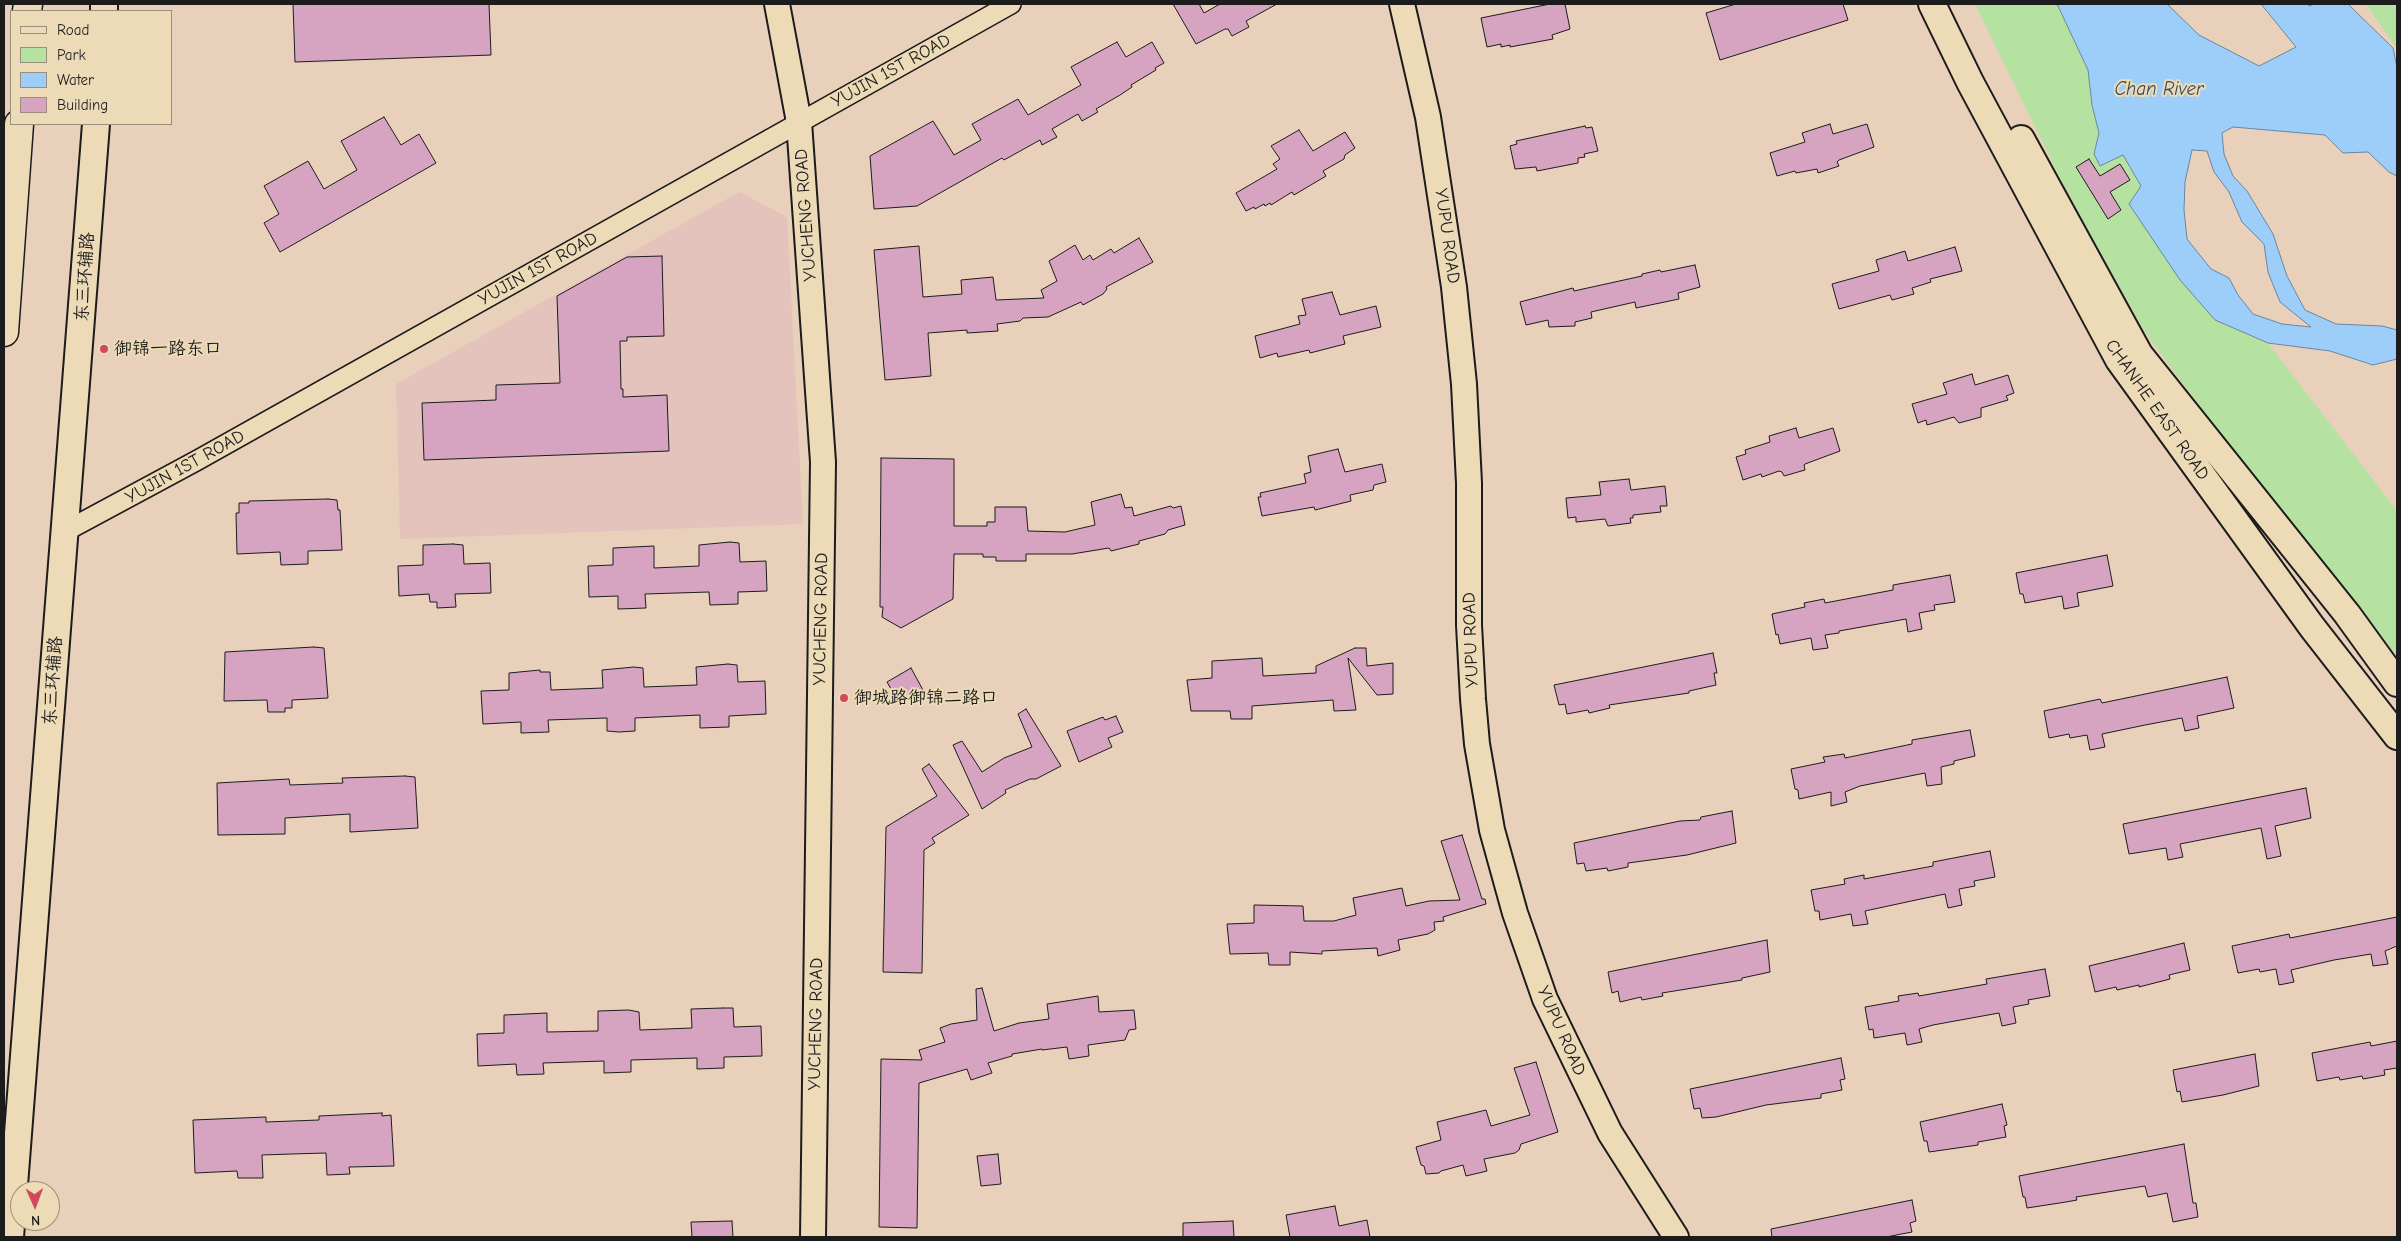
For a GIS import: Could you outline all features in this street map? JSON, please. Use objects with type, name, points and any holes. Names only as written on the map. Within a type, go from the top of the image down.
[{"type":"highway","points":[[4,332],[19,125]]},
{"type":"main road","name":"CHANHE EAST ROAD","points":[[1932,4],[1970,82],[2119,360],[2312,627],[2397,736]]},
{"type":"main road","name":"CHANHE EAST ROAD","points":[[1951,4],[1990,83],[2139,354],[2347,614],[2397,683]]},
{"type":"main road","name":"东三环辅路","points":[[10,1237],[96,125]]},
{"type":"street","name":"YUCHENG ROAD","points":[[777,4],[799,122],[823,462],[813,1237]]},
{"type":"street","name":"YUJIN 1ST ROAD","points":[[64,532],[196,462],[1011,4]]},
{"type":"street","name":"YUPU ROAD","points":[[1402,4],[1428,117],[1454,287],[1464,384],[1469,482],[1469,625],[1473,699],[1477,744],[1492,830],[1514,912],[1545,1000],[1610,1133],[1676,1237]]},
{"type":"shaded area","points":[[739,192],[787,217],[803,524],[400,539],[396,384]]},
{"type":"green space","points":[[1975,4],[2057,4],[2088,70],[2092,105],[2099,133],[2094,154],[2100,166],[2123,155],[2215,320],[2268,343],[2397,511],[2397,656],[2305,539],[2255,480],[2144,331],[2066,190]]},
{"type":"green space","points":[[2366,4],[2397,4],[2397,49]]},
{"type":"water","name":"Chan River","points":[[2057,4],[2167,4],[2199,35],[2259,66],[2296,47],[2261,4],[2306,4],[2311,6],[2311,4],[2348,4],[2393,48],[2397,68],[2397,176],[2389,172],[2368,152],[2343,153],[2325,135],[2233,127],[2222,133],[2224,154],[2233,176],[2247,191],[2273,234],[2287,276],[2305,310],[2336,324],[2382,326],[2397,330],[2397,359],[2373,365],[2330,351],[2268,343],[2215,320],[2180,280],[2129,204],[2141,186],[2123,155],[2100,166],[2094,154],[2099,133],[2092,105],[2088,70]],"holes":[[[2192,150],[2207,151],[2214,172],[2229,192],[2242,222],[2264,244],[2268,272],[2280,302],[2311,327],[2282,324],[2253,314],[2238,295],[2229,278],[2211,269],[2187,239],[2184,210],[2185,182]]]},
{"type":"building","points":[[293,4],[489,4],[491,55],[295,62]]},
{"type":"building","points":[[1173,4],[1199,4],[1204,13],[1220,4],[1277,4],[1246,21],[1249,27],[1232,36],[1228,29],[1225,29],[1196,44]]},
{"type":"building","points":[[1550,4],[1565,4],[1570,29],[1552,35],[1553,39],[1510,47],[1510,45],[1501,47],[1501,44],[1487,47],[1481,18]]},
{"type":"building","points":[[1736,4],[1843,4],[1848,20],[1720,60],[1706,13]]},
{"type":"building","points":[[1117,42],[1126,57],[1152,42],[1164,63],[1131,85],[1132,87],[1096,109],[1098,112],[1082,121],[1078,114],[1052,129],[1057,137],[1042,145],[1040,140],[1004,160],[1002,158],[917,206],[874,209],[870,156],[933,121],[954,155],[981,140],[972,124],[1018,99],[1028,115],[1081,85],[1071,67]]},
{"type":"building","points":[[384,117],[401,145],[419,134],[436,163],[280,252],[264,223],[279,214],[264,186],[308,161],[324,189],[357,170],[341,141]]},
{"type":"building","points":[[1830,124],[1833,134],[1867,124],[1874,147],[1839,160],[1837,162],[1839,166],[1818,173],[1817,169],[1796,173],[1795,171],[1777,176],[1770,153],[1805,142],[1802,133]]},
{"type":"building","points":[[1585,126],[1586,128],[1592,127],[1598,151],[1584,154],[1585,157],[1578,158],[1578,163],[1537,171],[1536,167],[1515,169],[1510,146],[1517,144],[1516,141]]},
{"type":"building","points":[[1299,130],[1313,151],[1345,132],[1355,148],[1345,155],[1344,159],[1323,171],[1326,176],[1294,195],[1292,192],[1271,205],[1270,203],[1265,206],[1264,204],[1246,211],[1236,193],[1277,169],[1273,164],[1280,159],[1271,146]]},
{"type":"building","points":[[2089,159],[2100,176],[2120,164],[2130,180],[2110,192],[2121,210],[2108,219],[2076,167]]},
{"type":"building","points":[[1139,238],[1153,262],[1106,287],[1107,289],[1103,294],[1083,305],[1081,302],[1048,317],[1023,318],[1020,321],[997,324],[998,331],[967,333],[967,330],[928,333],[931,376],[885,380],[874,250],[919,246],[923,297],[962,294],[961,280],[993,277],[996,300],[1044,298],[1041,290],[1057,281],[1049,261],[1075,245],[1083,260],[1090,255],[1093,260],[1111,249],[1114,253]]},
{"type":"building","points":[[1955,247],[1962,271],[1930,279],[1931,282],[1912,288],[1914,294],[1892,300],[1890,295],[1839,309],[1832,284],[1879,271],[1876,260],[1905,251],[1908,261]]},
{"type":"building","points":[[662,256],[664,336],[627,337],[627,341],[620,341],[621,389],[623,389],[623,397],[667,395],[669,451],[424,460],[422,403],[496,400],[496,385],[560,383],[557,296],[627,257]]},
{"type":"building","points":[[1695,265],[1700,287],[1678,293],[1679,299],[1636,308],[1635,302],[1591,312],[1592,318],[1575,322],[1575,326],[1549,327],[1548,320],[1526,325],[1520,302],[1573,288],[1574,291],[1642,276],[1642,274],[1660,270],[1661,272]]},
{"type":"building","points":[[1332,292],[1340,315],[1376,306],[1381,327],[1343,336],[1345,344],[1310,353],[1309,350],[1278,357],[1277,353],[1260,358],[1255,336],[1300,324],[1298,316],[1306,315],[1302,299]]},
{"type":"building","points":[[1972,374],[1975,385],[2008,375],[2014,393],[2006,396],[2008,400],[1981,408],[1981,417],[1959,423],[1954,417],[1927,425],[1926,420],[1918,423],[1912,404],[1947,394],[1943,383]]},
{"type":"building","points":[[1796,428],[1799,438],[1833,428],[1840,451],[1805,464],[1805,470],[1784,476],[1779,471],[1762,477],[1761,474],[1743,480],[1736,457],[1746,454],[1745,450],[1770,442],[1769,436]]},
{"type":"building","points":[[1338,449],[1345,472],[1382,464],[1386,482],[1374,485],[1373,490],[1350,495],[1351,501],[1315,510],[1314,507],[1262,516],[1258,497],[1261,497],[1260,493],[1306,483],[1304,474],[1311,472],[1308,456]]},
{"type":"building","points":[[881,458],[954,459],[954,526],[987,526],[987,522],[995,522],[995,507],[1026,507],[1028,531],[1065,532],[1095,525],[1091,502],[1121,494],[1125,508],[1132,507],[1134,516],[1171,506],[1173,508],[1181,506],[1185,525],[1168,530],[1165,534],[1139,541],[1139,544],[1111,551],[1109,548],[1072,554],[1026,554],[1026,561],[996,561],[996,557],[983,557],[983,554],[954,554],[953,599],[901,628],[882,617],[883,607],[880,607]]},
{"type":"building","points":[[1629,479],[1631,490],[1665,486],[1667,506],[1660,506],[1661,512],[1633,515],[1633,518],[1630,518],[1631,523],[1608,526],[1605,519],[1576,522],[1576,517],[1568,518],[1566,498],[1601,495],[1599,482]]},
{"type":"building","points":[[337,500],[338,510],[340,510],[342,550],[308,551],[308,564],[281,565],[280,552],[237,554],[236,513],[239,513],[239,503],[249,503],[249,501]]},
{"type":"building","points":[[739,543],[740,562],[766,561],[767,591],[738,592],[738,604],[710,605],[709,592],[645,594],[646,608],[618,609],[618,596],[589,597],[588,566],[613,565],[613,548],[654,546],[654,568],[699,566],[699,545]]},
{"type":"building","points":[[423,545],[463,545],[464,564],[490,563],[491,593],[455,594],[456,607],[437,608],[437,602],[430,602],[429,594],[399,596],[398,566],[423,565]]},
{"type":"building","points":[[2107,555],[2113,586],[2077,593],[2079,606],[2064,609],[2062,596],[2025,603],[2023,594],[2020,594],[2016,573]]},
{"type":"building","points":[[1950,575],[1955,602],[1934,605],[1935,610],[1919,613],[1922,629],[1908,632],[1906,619],[1839,631],[1839,633],[1825,635],[1828,648],[1813,650],[1811,638],[1780,644],[1778,634],[1776,635],[1772,614],[1805,607],[1804,603],[1824,599],[1825,603],[1893,590],[1893,585]]},
{"type":"building","points":[[324,648],[328,698],[292,700],[292,708],[285,708],[285,712],[268,712],[267,700],[224,701],[225,652]]},
{"type":"building","points":[[1355,648],[1366,648],[1367,666],[1393,663],[1393,694],[1377,695],[1348,658],[1356,710],[1334,711],[1333,700],[1252,706],[1252,719],[1231,719],[1230,711],[1191,711],[1187,680],[1212,678],[1212,661],[1262,658],[1263,676],[1316,673],[1316,666]]},
{"type":"building","points":[[1713,653],[1717,673],[1714,673],[1716,685],[1689,691],[1689,693],[1609,705],[1610,708],[1589,713],[1588,710],[1567,714],[1565,704],[1559,705],[1554,685]]},
{"type":"building","points":[[737,665],[738,682],[765,681],[766,714],[729,716],[729,727],[700,728],[700,715],[635,718],[635,731],[619,732],[607,731],[607,718],[548,720],[549,732],[521,733],[521,722],[483,724],[481,691],[509,690],[509,673],[540,670],[540,672],[550,672],[551,690],[603,688],[602,670],[634,667],[643,668],[644,687],[697,685],[696,667]]},
{"type":"building","points":[[911,668],[923,690],[899,703],[887,682]]},
{"type":"building","points":[[2227,677],[2234,708],[2197,716],[2199,728],[2185,731],[2182,718],[2145,725],[2102,734],[2105,747],[2090,750],[2087,735],[2070,738],[2069,734],[2049,738],[2044,711],[2100,699],[2102,703]]},
{"type":"building","points":[[1026,709],[1061,766],[1036,779],[1030,779],[1005,790],[1006,793],[982,809],[953,745],[962,741],[982,772],[1004,758],[1032,747],[1018,714]]},
{"type":"building","points":[[1116,716],[1123,732],[1108,738],[1112,747],[1079,762],[1067,731],[1103,717],[1105,720]]},
{"type":"building","points":[[1970,730],[1975,756],[1954,761],[1954,764],[1941,767],[1942,784],[1927,786],[1925,773],[1860,786],[1845,792],[1847,802],[1831,806],[1831,792],[1799,799],[1798,790],[1795,789],[1791,769],[1825,762],[1823,757],[1844,754],[1845,758],[1912,744],[1912,740]]},
{"type":"building","points":[[929,764],[969,815],[932,838],[935,843],[924,850],[922,973],[883,972],[886,827],[937,796],[922,769]]},
{"type":"building","points":[[415,777],[418,828],[350,832],[350,814],[285,818],[285,834],[218,835],[217,783],[289,779],[290,785],[343,783],[342,778]]},
{"type":"building","points":[[2306,788],[2311,818],[2275,826],[2281,856],[2267,859],[2261,828],[2180,844],[2183,857],[2168,860],[2166,848],[2129,854],[2123,824]]},
{"type":"building","points":[[1732,811],[1736,843],[1687,855],[1628,863],[1628,867],[1608,871],[1607,868],[1586,871],[1584,863],[1577,864],[1574,843],[1680,821],[1700,820],[1701,817]]},
{"type":"building","points":[[1462,835],[1482,899],[1485,899],[1486,904],[1443,917],[1444,921],[1434,922],[1435,930],[1428,934],[1398,940],[1400,950],[1378,956],[1377,948],[1322,951],[1322,954],[1290,952],[1290,965],[1269,965],[1268,953],[1230,954],[1227,924],[1254,923],[1254,905],[1303,906],[1304,921],[1334,921],[1356,915],[1353,898],[1402,888],[1406,906],[1429,901],[1460,900],[1441,841]]},
{"type":"building","points":[[1990,851],[1995,877],[1974,881],[1975,886],[1959,889],[1962,905],[1948,908],[1945,894],[1865,911],[1868,924],[1853,926],[1851,914],[1820,920],[1819,911],[1815,911],[1811,890],[1845,884],[1844,879],[1864,875],[1864,879],[1933,866],[1933,862]]},
{"type":"building","points":[[2397,917],[2397,946],[2385,951],[2388,964],[2373,966],[2371,954],[2334,960],[2291,970],[2294,982],[2279,985],[2276,969],[2260,972],[2259,969],[2238,973],[2232,946],[2289,934],[2290,938]]},
{"type":"building","points":[[1767,940],[1770,972],[1742,978],[1742,980],[1662,993],[1663,996],[1642,1000],[1641,997],[1620,1002],[1618,991],[1612,993],[1608,972]]},
{"type":"building","points":[[2184,943],[2190,970],[2169,975],[2170,979],[2139,987],[2139,985],[2117,990],[2116,987],[2095,992],[2089,966]]},
{"type":"building","points":[[2045,969],[2050,996],[2028,1000],[2029,1004],[2013,1007],[2016,1023],[2002,1026],[1999,1013],[1933,1025],[1919,1029],[1922,1042],[1907,1045],[1905,1033],[1874,1038],[1873,1029],[1869,1030],[1865,1007],[1899,1001],[1898,996],[1918,993],[1919,996],[1987,984],[1986,979]]},
{"type":"building","points":[[982,988],[994,1031],[1019,1023],[1049,1019],[1047,1004],[1098,996],[1099,1012],[1134,1010],[1136,1029],[1129,1030],[1125,1040],[1088,1045],[1089,1056],[1069,1059],[1067,1047],[1042,1049],[1012,1054],[1012,1056],[988,1063],[992,1073],[971,1080],[967,1069],[919,1083],[917,1228],[879,1227],[881,1059],[922,1060],[919,1050],[945,1042],[940,1028],[951,1024],[977,1020],[976,989]]},
{"type":"building","points":[[733,1008],[734,1027],[761,1026],[762,1056],[724,1057],[724,1068],[697,1069],[697,1058],[631,1060],[631,1072],[604,1073],[604,1061],[543,1063],[544,1074],[517,1075],[516,1064],[478,1066],[477,1034],[504,1033],[504,1015],[547,1013],[547,1032],[598,1031],[598,1011],[629,1010],[639,1012],[640,1030],[692,1028],[691,1009]]},
{"type":"building","points":[[2397,1041],[2397,1068],[2384,1070],[2385,1075],[2363,1079],[2362,1076],[2340,1080],[2339,1077],[2317,1081],[2312,1053],[2370,1042],[2371,1046]]},
{"type":"building","points":[[2255,1054],[2259,1086],[2182,1102],[2180,1091],[2177,1092],[2173,1070]]},
{"type":"building","points":[[1841,1058],[1845,1079],[1840,1080],[1842,1090],[1821,1094],[1821,1098],[1766,1105],[1716,1117],[1702,1118],[1700,1108],[1694,1109],[1690,1089]]},
{"type":"building","points":[[1536,1062],[1558,1132],[1521,1144],[1519,1150],[1515,1153],[1484,1159],[1487,1171],[1466,1176],[1463,1165],[1439,1173],[1426,1174],[1424,1166],[1421,1165],[1416,1147],[1441,1140],[1437,1122],[1486,1110],[1491,1126],[1530,1115],[1514,1068]]},
{"type":"building","points":[[2002,1104],[2007,1125],[2004,1126],[2006,1137],[1978,1142],[1978,1145],[1929,1152],[1927,1141],[1924,1141],[1920,1122]]},
{"type":"building","points":[[382,1113],[382,1116],[391,1115],[394,1166],[349,1167],[350,1174],[327,1175],[326,1153],[262,1155],[263,1178],[238,1178],[237,1171],[195,1173],[193,1120],[266,1117],[266,1122],[319,1120],[319,1116]]},
{"type":"building","points":[[2184,1144],[2193,1203],[2196,1203],[2198,1217],[2173,1222],[2167,1193],[2148,1197],[2145,1186],[2076,1197],[2077,1200],[2027,1208],[2019,1176]]},
{"type":"building","points":[[998,1154],[1001,1184],[981,1186],[977,1156]]},
{"type":"building","points":[[1912,1200],[1916,1221],[1910,1223],[1912,1232],[1886,1237],[1772,1237],[1771,1229]]},
{"type":"building","points":[[1335,1206],[1339,1226],[1367,1220],[1370,1237],[1290,1237],[1286,1215]]},
{"type":"building","points":[[732,1221],[733,1237],[692,1237],[691,1222]]},
{"type":"building","points":[[1233,1221],[1234,1237],[1183,1237],[1183,1223]]},
{"type":"place","name":"御锦一路东口","points":[[104,349]]},
{"type":"place","name":"御城路御锦二路口","points":[[844,698]]}]
